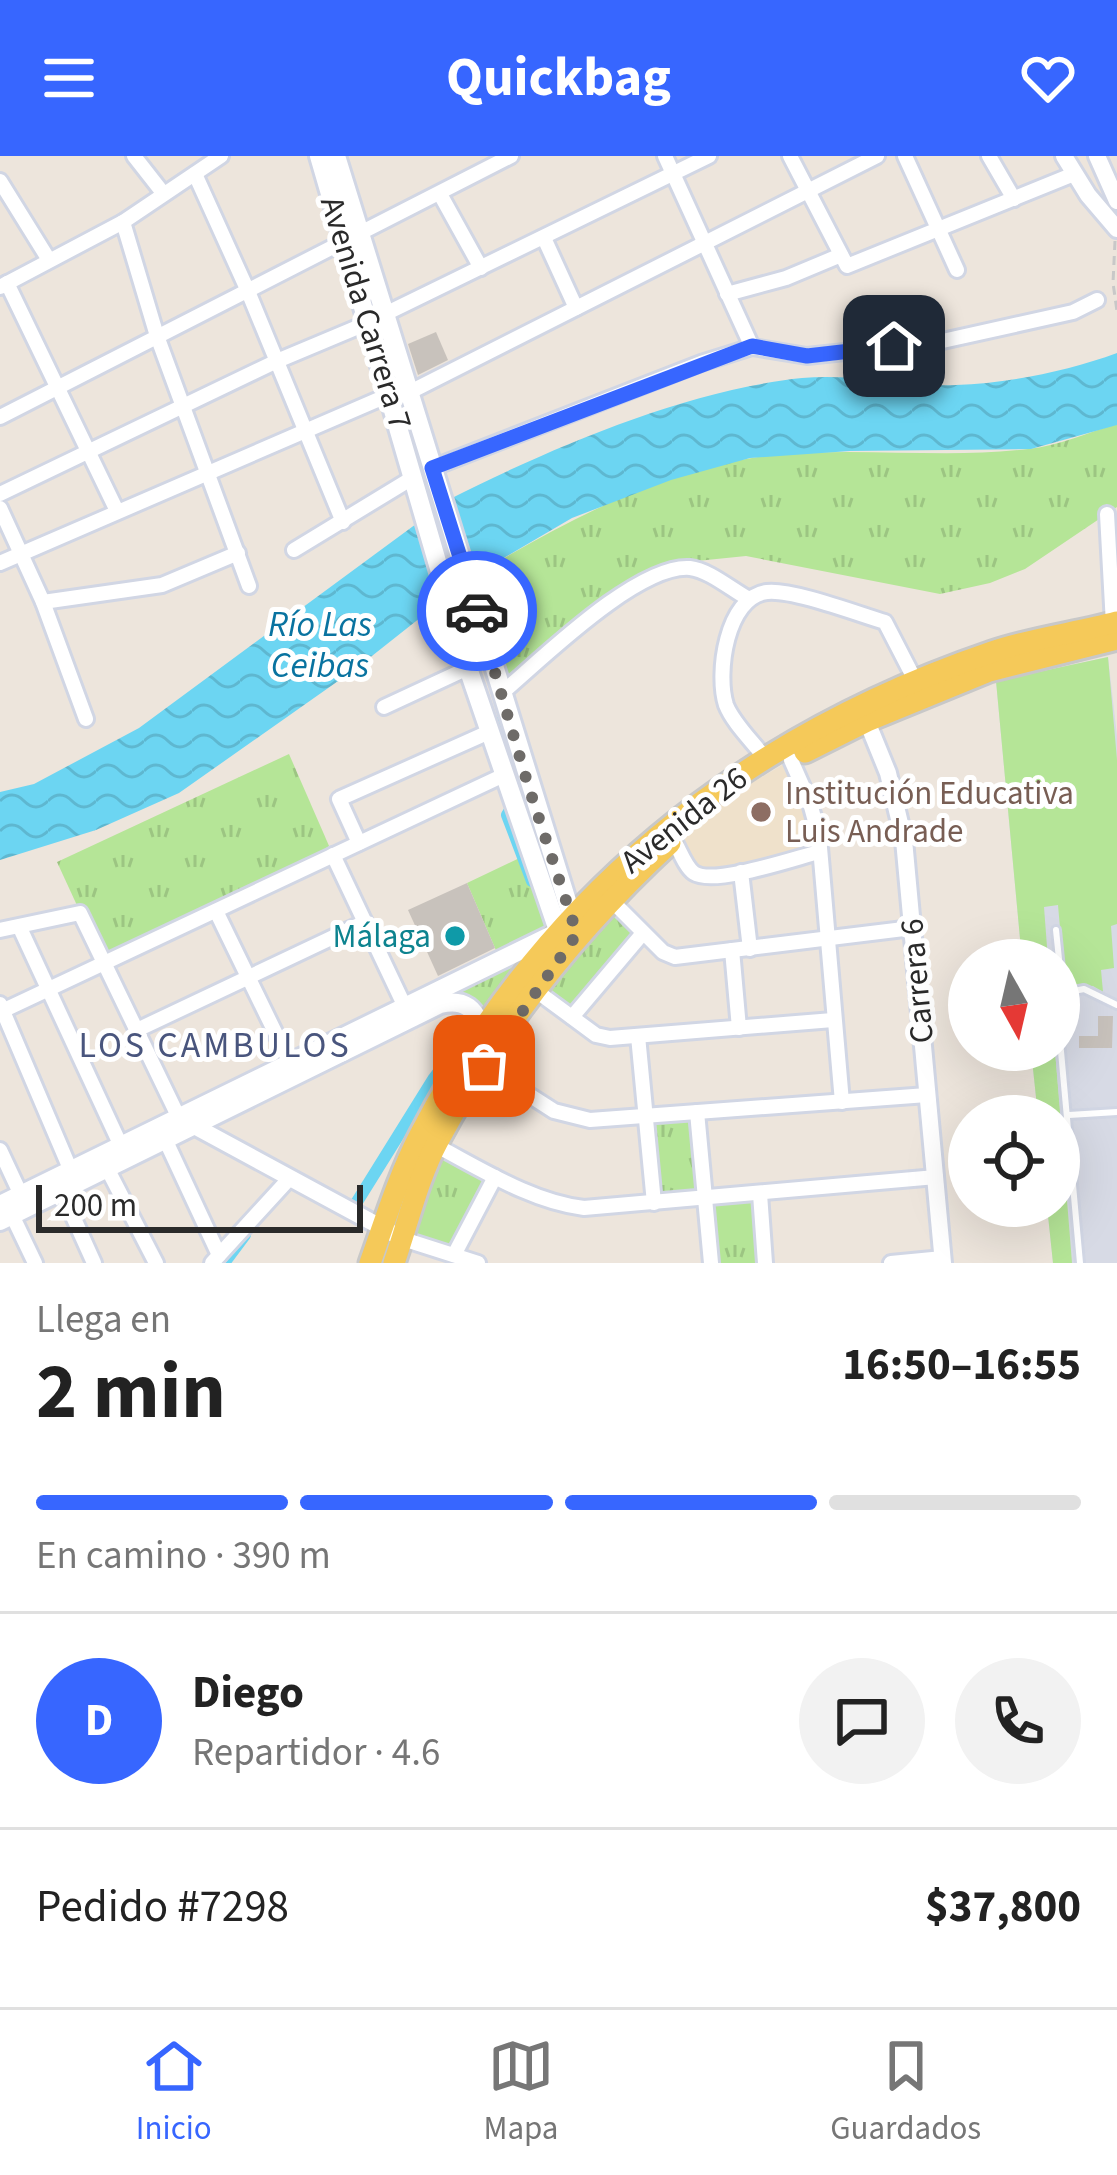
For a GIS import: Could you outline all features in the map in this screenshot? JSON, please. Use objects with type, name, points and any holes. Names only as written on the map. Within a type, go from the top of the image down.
[{"type":"main road","name":"Avenida Carrera 7","points":[[320,156],[353,239],[423,472],[468,668],[504,775],[568,933]]},
{"type":"main road","name":"Avenida Carrera 7","points":[[336,156],[353,239]]},
{"type":"main road","name":"Avenida Carrera 7","points":[[429,500],[488,643],[568,933]]},
{"type":"main road","name":"Avenida 26","points":[[370,1263],[392,1234],[435,1144],[568,933],[673,839],[733,794],[916,682],[1006,648],[1116,629]]},
{"type":"main road","name":"Avenida 26","points":[[394,1263],[392,1234],[419,1136],[479,1020],[568,933],[663,829],[765,758],[864,714],[1116,629]]},
{"type":"main road","points":[[4,1214],[62,1192],[165,1139],[186,1122],[290,1063],[568,933]]},
{"type":"main road","points":[[4,1214],[21,1195],[122,1146],[186,1122],[440,1004],[461,1003],[479,1020]]},
{"type":"street","points":[[134,156],[163,194]]},
{"type":"street","points":[[116,511],[59,385],[3,285],[122,222],[221,156]]},
{"type":"street","points":[[0,416],[511,156]]},
{"type":"street","points":[[665,156],[752,346]]},
{"type":"street","points":[[0,494],[710,156]]},
{"type":"street","points":[[790,156],[844,261]]},
{"type":"street","points":[[0,563],[303,429],[399,393],[877,156]]},
{"type":"street","points":[[905,156],[957,270]]},
{"type":"street","points":[[989,156],[1014,199]]},
{"type":"street","points":[[1064,156],[1088,196],[1116,228]]},
{"type":"street","points":[[1088,196],[1114,192],[1100,157]]},
{"type":"street","points":[[195,174],[344,522]]},
{"type":"street","points":[[728,294],[941,228],[1074,174]]},
{"type":"street","points":[[0,181],[49,260]]},
{"type":"street","points":[[440,194],[481,268]]},
{"type":"street","points":[[122,222],[157,336],[249,586]]},
{"type":"street","points":[[544,238],[577,308]]},
{"type":"street","points":[[294,550],[423,472],[752,346],[807,356],[938,342],[1073,312],[1097,300]]},
{"type":"street","points":[[0,508],[43,602],[86,719]]},
{"type":"street","points":[[1107,514],[1116,629]]},
{"type":"street","points":[[43,602],[162,585],[238,553]]},
{"type":"street","points":[[503,692],[585,622],[645,580],[671,570],[695,568],[749,599]]},
{"type":"street","points":[[765,758],[728,710],[722,685],[729,628],[749,599],[766,592],[788,595],[886,622],[916,682]]},
{"type":"street","points":[[384,707],[468,668]]},
{"type":"street","name":"Carrera 6","points":[[864,714],[898,805],[943,1261]]},
{"type":"street","points":[[359,843],[339,799],[489,732]]},
{"type":"street","points":[[791,760],[810,802],[819,852],[842,1102]]},
{"type":"street","points":[[71,1171],[1,1009],[504,775]]},
{"type":"street","points":[[673,839],[697,874],[741,872],[819,852]]},
{"type":"street","points":[[333,855],[405,1006]]},
{"type":"street","points":[[741,872],[749,949]]},
{"type":"street","points":[[610,899],[674,957],[912,928]]},
{"type":"street","points":[[216,911],[290,1063]]},
{"type":"street","points":[[0,930],[80,913],[186,1122],[392,1234],[478,1263]]},
{"type":"street","points":[[137,1030],[364,922]]},
{"type":"street","points":[[20,928],[122,1146]]},
{"type":"street","points":[[572,1017],[643,933]]},
{"type":"street","points":[[732,950],[739,1028]]},
{"type":"street","points":[[536,990],[596,1035],[610,1038],[833,1020]]},
{"type":"street","points":[[638,1036],[654,1203]]},
{"type":"street","points":[[484,1066],[554,1112],[572,1118],[927,1095]]},
{"type":"street","points":[[697,1112],[711,1263]]},
{"type":"street","points":[[165,1139],[216,1259],[288,1180]]},
{"type":"street","points":[[435,1144],[495,1177],[566,1206],[760,1195],[936,1177]]},
{"type":"street","points":[[0,1150],[21,1195]]},
{"type":"street","points":[[107,1168],[156,1263]]},
{"type":"street","points":[[454,1256],[495,1177]]},
{"type":"street","points":[[62,1192],[94,1263]]},
{"type":"street","points":[[760,1195],[765,1263]]},
{"type":"street","points":[[4,1214],[34,1263]]},
{"type":"street","points":[[891,1263],[943,1261]]},
{"type":"lane","points":[[1057,930],[1058,939]]},
{"type":"lane","points":[[1080,989],[1117,1005]]},
{"type":"lane","points":[[1080,1114],[1117,1112]]},
{"type":"lane","points":[[1077,1227],[1080,1263]]},
{"type":"path","points":[[1116,228],[1113,283],[1117,311]]},
{"type":"shaded area","points":[[1108,657],[1117,736],[1117,1263],[1053,1263],[1049,1227],[1080,1227],[1080,1095],[1036,1095],[1033,1071],[1080,1071],[1080,939],[1020,939],[996,681]]},
{"type":"shaded area","name":"Institución Educativa Luis Andrade","points":[[791,760],[819,852],[702,875],[673,839],[733,794]]},
{"type":"green space","points":[[1117,424],[1117,507],[1025,569],[990,583],[940,594],[746,556],[687,562],[656,570],[508,678],[473,576],[607,504],[715,465],[821,452],[1028,449]]},
{"type":"green space","points":[[1108,657],[1117,760],[1117,924],[1111,926],[1114,968],[1101,970],[1103,992],[1080,986],[1080,939],[1061,939],[1058,905],[1044,907],[1046,939],[1020,939],[996,681]]},
{"type":"green space","points":[[289,754],[333,855],[104,964],[57,862]]},
{"type":"green space","points":[[530,853],[557,932],[483,1032],[445,989],[501,962],[467,883]]},
{"type":"green space","points":[[610,899],[643,933],[572,1017],[535,990]]},
{"type":"green space","points":[[1033,1071],[1057,1071],[1059,1095],[1036,1095]]},
{"type":"green space","points":[[697,1112],[705,1198],[760,1194],[765,1263],[711,1263],[705,1199],[654,1203],[647,1116]]},
{"type":"green space","points":[[435,1145],[495,1177],[454,1255],[403,1239]]},
{"type":"green space","points":[[1049,1227],[1069,1227],[1072,1263],[1053,1263]]},
{"type":"water","name":"Río Las Ceibas","points":[[1117,353],[1117,425],[1031,449],[850,451],[750,458],[671,480],[572,518],[473,576],[358,667],[179,793],[96,830],[0,860],[0,792],[34,784],[139,728],[450,499],[532,460],[667,408],[758,385],[821,377],[976,384],[1038,375]]},
{"type":"building","points":[[436,332],[448,360],[418,375],[408,344]]},
{"type":"building","name":"Málaga","points":[[467,883],[495,948],[438,976],[408,910]]},
{"type":"building","points":[[1098,1016],[1113,1016],[1112,1048],[1080,1048],[1080,1036],[1098,1036]]},
{"type":"waterway","points":[[483,620],[490,551]]},
{"type":"waterway","points":[[502,721],[522,791],[507,815],[532,881]]},
{"type":"waterway","points":[[350,1213],[434,1078],[481,1016]]},
{"type":"waterway","points":[[224,1263],[245,1235]]},
{"type":"way so far","points":[[477,611],[577,934],[484,1066]]},
{"type":"place","name":"Institución Educativa Luis Andrade","points":[[761,812]]},
{"type":"place","name":"Málaga","points":[[455,936]]},
{"type":"district","name":"LOS CAMBULOS","points":[[215,1045]]},
{"type":"route","points":[[477,611],[432,468],[752,346],[807,356],[894,346]]}]
